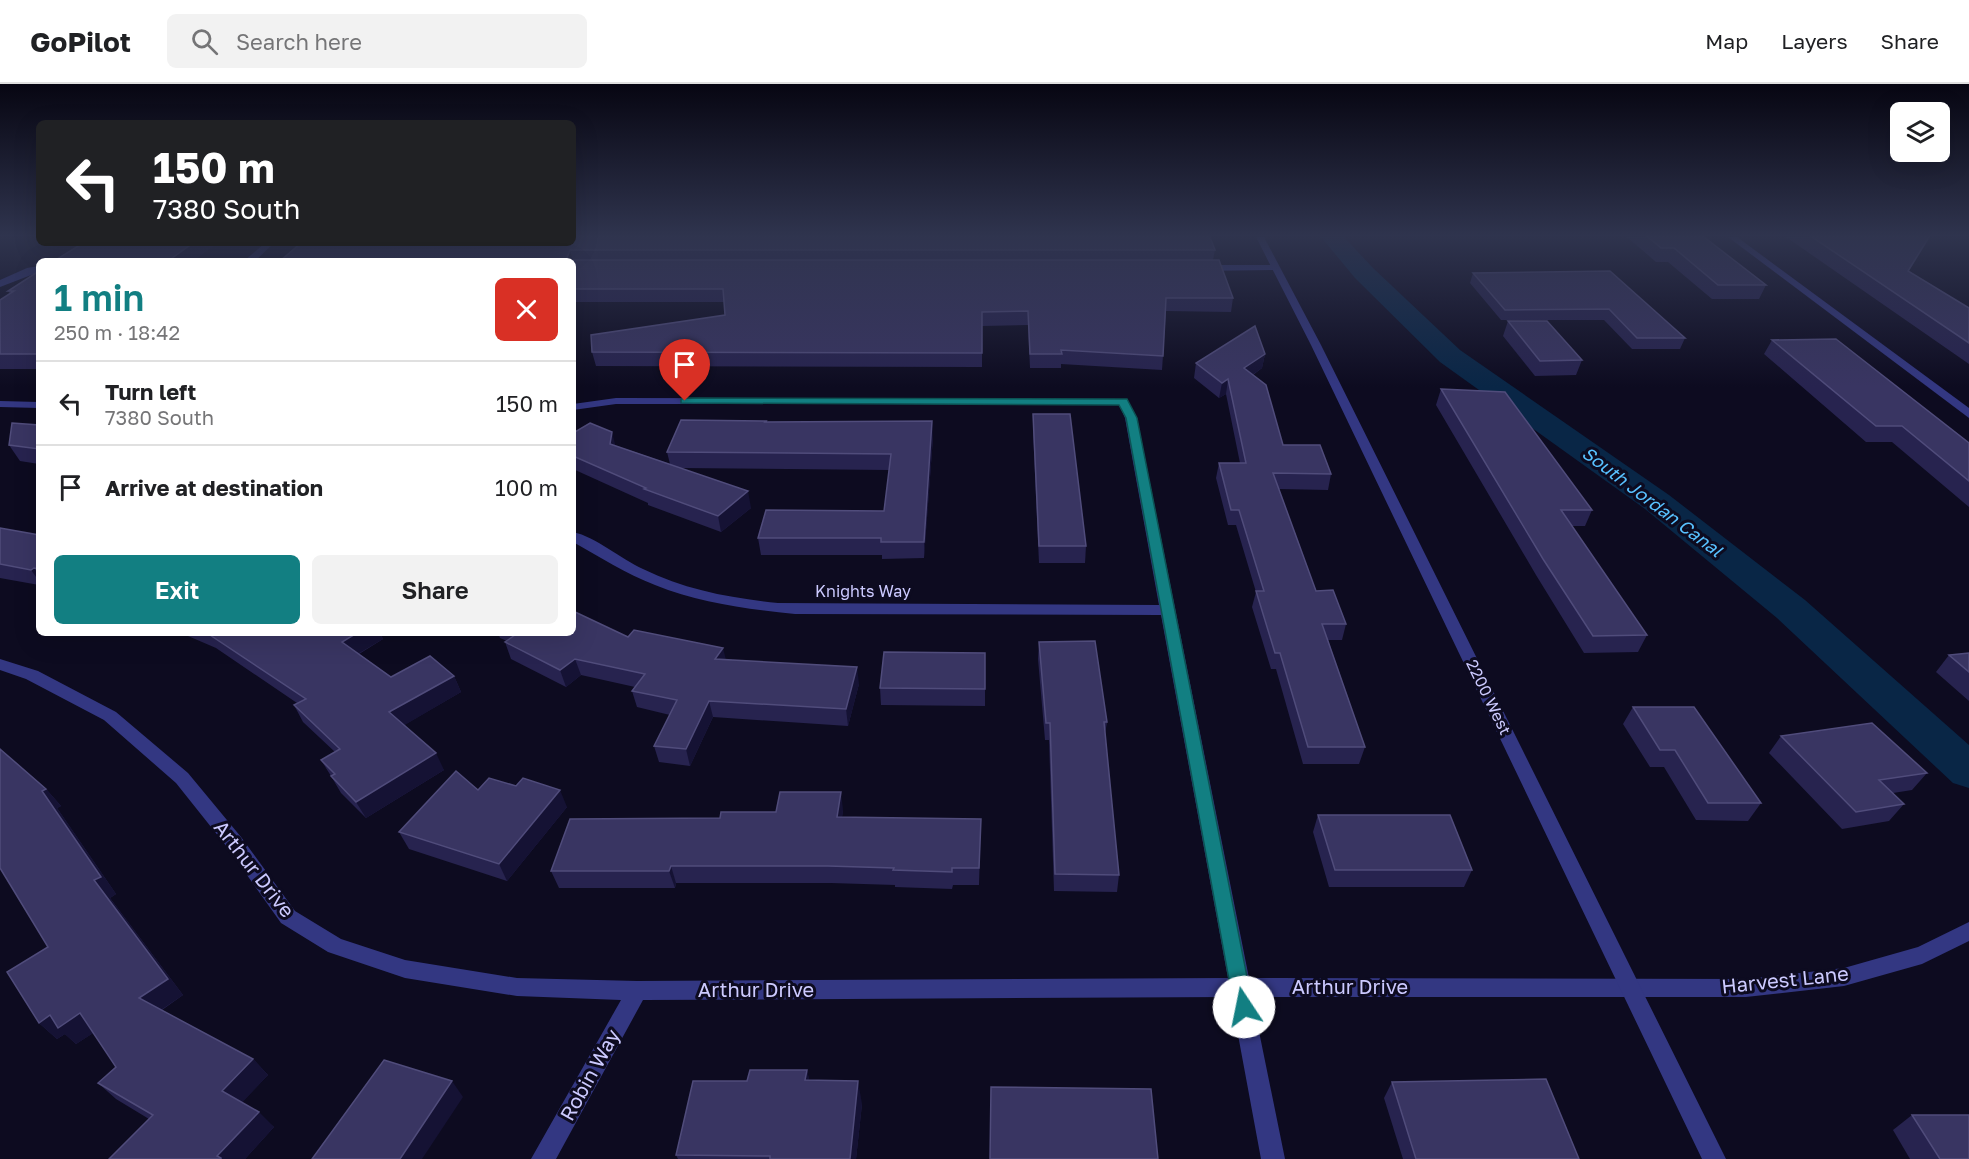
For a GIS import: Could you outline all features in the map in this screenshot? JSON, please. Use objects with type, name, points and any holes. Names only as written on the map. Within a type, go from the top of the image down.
[{"type":"street","name":"2200 West","points":[[1286,287],[1357,428],[1714,1159]]},
{"type":"street","points":[[1799,287],[1969,414]]},
{"type":"street","points":[[576,407],[615,401],[1123,401],[1131,418],[1169,610],[1273,1159]]},
{"type":"street","points":[[0,404],[36,405]]},
{"type":"street","name":"Knights Way","points":[[576,538],[659,582],[696,594],[746,604],[806,609],[1169,610]]},
{"type":"street","name":"Arthur Drive","points":[[0,664],[32,675],[110,716],[182,778],[234,842],[288,917],[334,946],[405,969],[517,987],[637,991],[1629,986]]},
{"type":"street","name":"Harvest Lane","points":[[1629,986],[1746,988],[1844,977],[1922,955],[1969,931]]},
{"type":"street","name":"Robin Way","points":[[543,1159],[637,991]]},
{"type":"building","points":[[14,287],[36,287],[36,354],[0,354],[0,300],[14,291],[8,291]]},
{"type":"building","points":[[576,287],[1229,287],[1233,298],[1166,298],[1163,356],[1061,350],[1062,354],[1030,354],[1028,311],[982,312],[982,353],[592,352],[591,335],[725,315],[723,289],[576,289]]},
{"type":"building","points":[[1485,287],[1628,287],[1685,338],[1637,338],[1609,309],[1505,310]]},
{"type":"building","points":[[1886,287],[1935,287],[1969,308],[1969,343]]},
{"type":"building","points":[[1508,321],[1547,321],[1582,360],[1540,361]]},
{"type":"building","points":[[1255,326],[1265,354],[1244,368],[1266,385],[1283,445],[1320,445],[1331,474],[1273,473],[1316,591],[1333,590],[1346,624],[1322,624],[1365,747],[1308,747],[1280,653],[1275,653],[1256,591],[1264,591],[1239,510],[1231,510],[1219,463],[1246,463],[1228,379],[1222,383],[1196,363]]},
{"type":"building","points":[[1836,339],[1969,443],[1969,481],[1902,426],[1876,426],[1772,340]]},
{"type":"building","points":[[1441,389],[1505,392],[1592,510],[1561,510],[1647,635],[1593,636],[1543,559]]},
{"type":"building","points":[[1033,414],[1070,414],[1086,546],[1039,546]]},
{"type":"building","points":[[681,420],[932,421],[924,542],[881,542],[881,538],[758,538],[766,510],[884,511],[891,454],[667,452]]},
{"type":"building","points":[[12,423],[36,425],[36,449],[9,445]]},
{"type":"building","points":[[590,423],[612,432],[610,444],[748,491],[718,516],[644,489],[646,488],[576,457],[576,431]]},
{"type":"building","points":[[0,528],[36,534],[36,568],[31,570],[0,564]]},
{"type":"building","points":[[576,612],[628,637],[634,630],[723,648],[715,659],[857,667],[846,709],[709,701],[686,749],[654,746],[677,700],[632,691],[645,674],[575,659],[560,670],[505,642],[514,636],[576,636]]},
{"type":"building","points":[[212,636],[352,636],[342,642],[391,677],[430,656],[454,676],[389,712],[436,753],[356,802],[331,776],[335,774],[321,760],[340,749],[294,705],[306,699]]},
{"type":"building","points":[[1095,641],[1107,722],[1104,722],[1119,875],[1055,874],[1050,723],[1046,723],[1039,642]]},
{"type":"building","points":[[884,652],[985,653],[985,689],[880,688]]},
{"type":"building","points":[[1969,653],[1969,672],[1949,655]]},
{"type":"building","points":[[1633,707],[1694,707],[1761,803],[1708,803],[1675,750],[1660,750]]},
{"type":"building","points":[[1872,723],[1927,773],[1879,780],[1904,804],[1856,812],[1781,736]]},
{"type":"building","points":[[0,749],[46,789],[42,791],[101,877],[94,880],[168,979],[139,998],[253,1059],[222,1091],[259,1112],[217,1156],[221,1159],[109,1159],[153,1115],[98,1083],[116,1067],[80,1013],[58,1028],[50,1015],[39,1023],[7,972],[48,947],[0,868]]},
{"type":"building","points":[[456,771],[478,790],[489,778],[516,786],[523,778],[560,790],[499,864],[399,832]]},
{"type":"building","points":[[780,792],[841,792],[837,817],[981,819],[979,868],[952,868],[952,872],[828,866],[671,866],[669,871],[551,871],[570,819],[720,818],[721,812],[776,812]]},
{"type":"building","points":[[1318,815],[1450,815],[1472,870],[1335,870]]},
{"type":"building","points":[[384,1060],[452,1081],[400,1159],[312,1159]]},
{"type":"building","points":[[750,1070],[807,1070],[805,1080],[858,1081],[850,1159],[770,1159],[770,1156],[676,1155],[693,1081],[747,1081]]},
{"type":"building","points":[[1546,1079],[1579,1159],[1416,1159],[1392,1082]]},
{"type":"building","points":[[991,1087],[1151,1089],[1158,1159],[990,1159]]},
{"type":"building","points":[[1912,1115],[1969,1115],[1969,1159],[1940,1159]]},
{"type":"waterway","name":"South Jordan Canal","points":[[1379,287],[1450,356],[1657,502],[1791,609],[1969,771]]},
{"type":"route","points":[[685,401],[1123,401],[1131,418],[1244,1007]]}]
